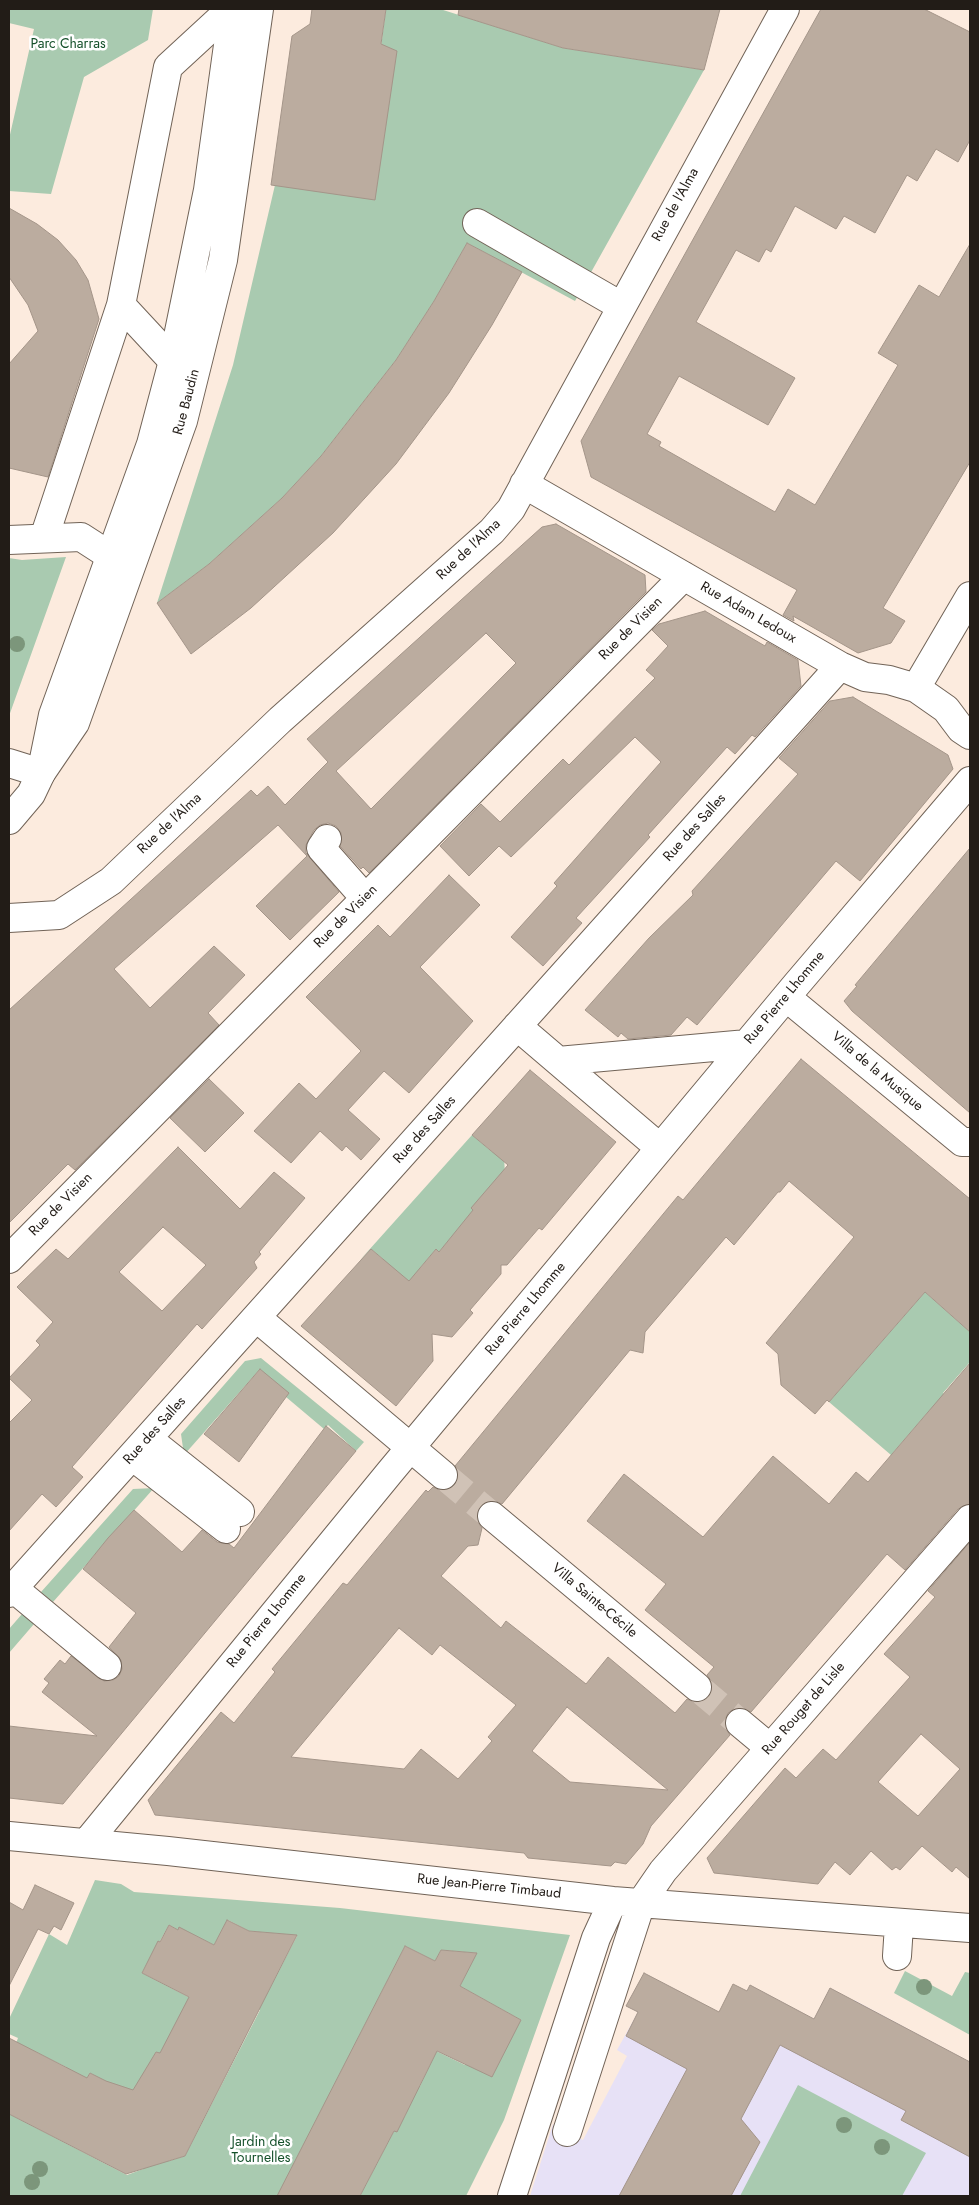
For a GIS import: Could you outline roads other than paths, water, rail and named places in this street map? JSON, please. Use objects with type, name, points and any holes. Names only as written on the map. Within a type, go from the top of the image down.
[{"type":"street","points":[[44,538],[121,305],[168,67],[232,9]]},
{"type":"street","name":"Rue Baudin","points":[[41,773],[53,715],[112,557],[150,444],[173,361],[208,190],[232,9]]},
{"type":"street","name":"Rue Baudin","points":[[9,820],[30,794],[41,773],[75,723],[183,421],[223,260],[258,9]]},
{"type":"street","name":"Rue de l'Alma","points":[[9,918],[59,915],[111,880],[280,720],[492,531],[511,509],[785,9]]},
{"type":"street","points":[[477,223],[621,306]]},
{"type":"street","points":[[121,305],[173,361]]},
{"type":"street","name":"Rue Adam Ledoux","points":[[524,484],[840,666],[865,677],[889,680],[916,688],[946,709],[961,729],[970,735]]},
{"type":"street","points":[[9,540],[81,537],[112,557]]},
{"type":"street","name":"Rue de Visien","points":[[12,1248],[365,898],[684,576]]},
{"type":"street","points":[[916,688],[970,596]]},
{"type":"street","name":"Rue des Salles","points":[[11,1590],[840,666]]},
{"type":"street","points":[[9,763],[41,773]]},
{"type":"street","name":"Rue Pierre Lhomme","points":[[87,1842],[390,1472],[791,991],[970,781]]},
{"type":"street","points":[[327,839],[321,848],[365,898]]},
{"type":"street","name":"Villa de la Musique","points":[[791,991],[962,1142],[970,1142]]},
{"type":"street","points":[[518,1026],[660,1148]]},
{"type":"street","points":[[558,1061],[747,1044]]},
{"type":"street","points":[[257,1318],[443,1475]]},
{"type":"street","points":[[140,1448],[233,1520]]},
{"type":"street","name":"Villa Sainte-Cécile","points":[[492,1516],[697,1687]]},
{"type":"street","name":"Rue Rouget de Lisle","points":[[567,2132],[641,1903],[663,1870],[970,1519]]},
{"type":"street","points":[[11,1590],[107,1666]]},
{"type":"street","points":[[740,1723],[770,1748]]},
{"type":"street","name":"Rue Jean-Pierre Timbaud","points":[[9,1836],[87,1842],[614,1901],[970,1928]]},
{"type":"street","points":[[512,2196],[596,1938],[614,1901]]},
{"type":"street","points":[[897,1956],[899,1924]]},
{"type":"tunnel","points":[[443,1475],[492,1516]]},
{"type":"tunnel","points":[[697,1687],[740,1723]]},
{"type":"park label","name":"Parc Charras","points":[[68,45]]},
{"type":"park label","name":"Jardin des Tournelles","points":[[261,2152]]}]
